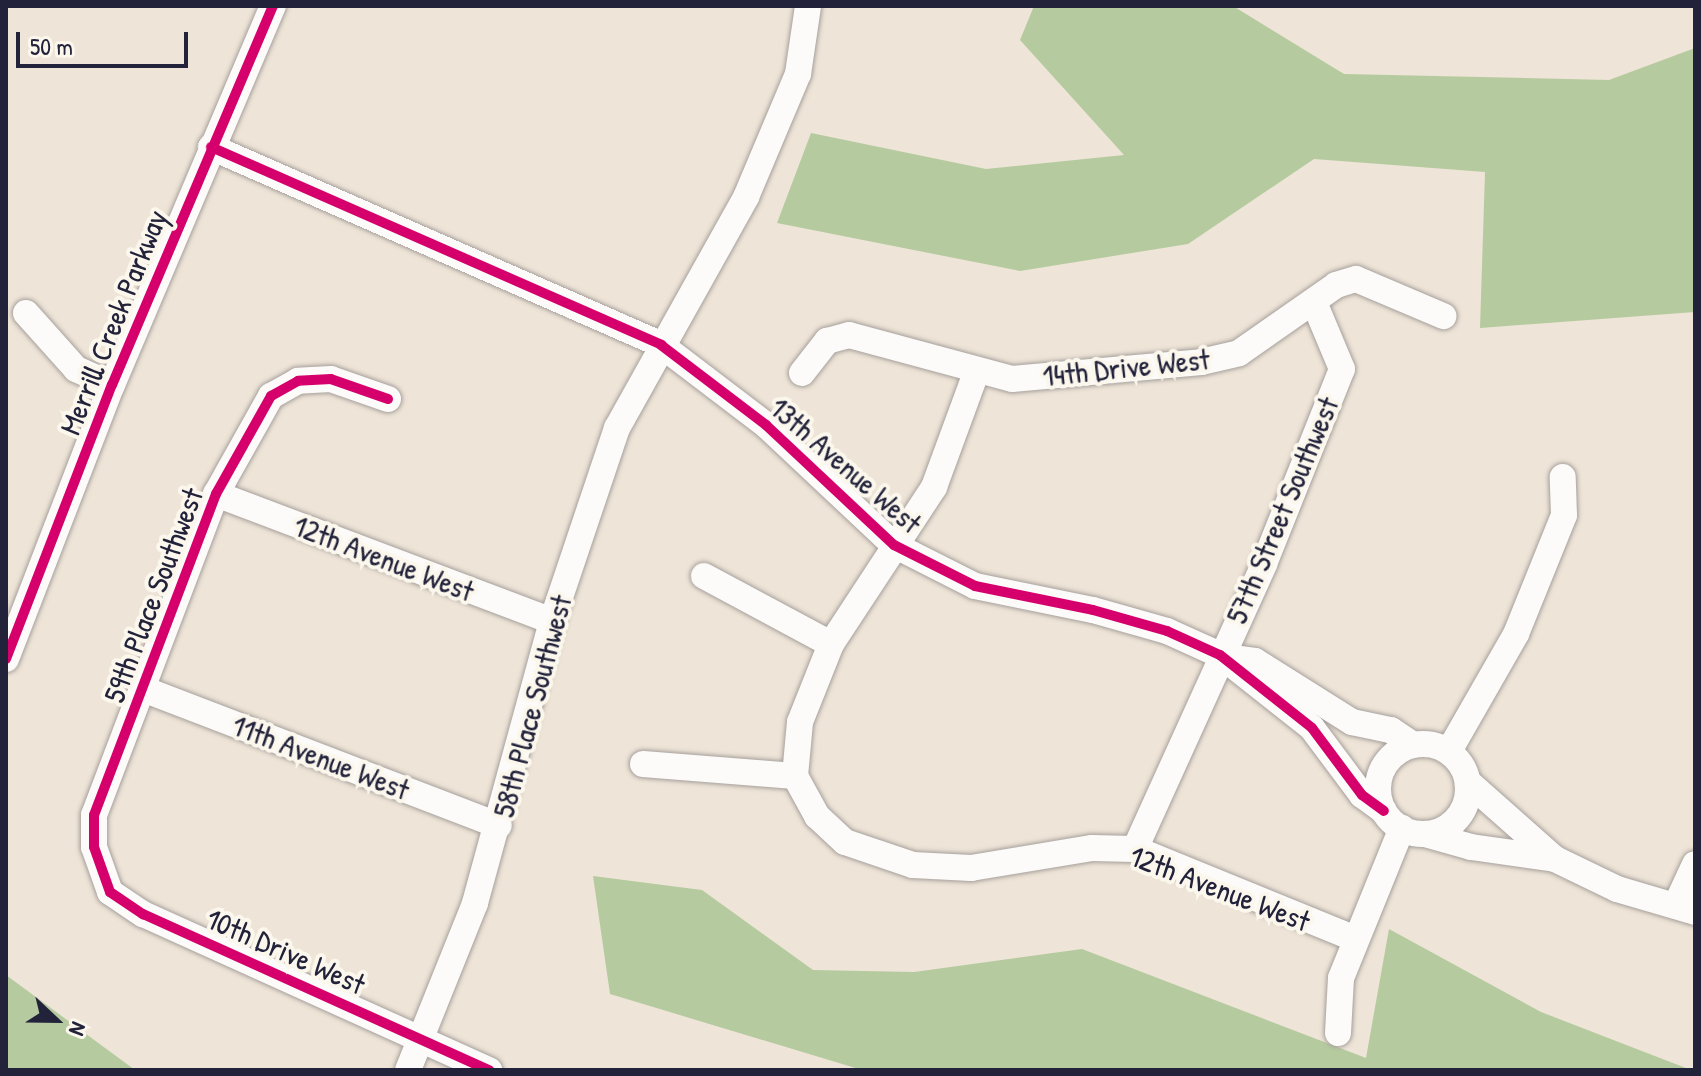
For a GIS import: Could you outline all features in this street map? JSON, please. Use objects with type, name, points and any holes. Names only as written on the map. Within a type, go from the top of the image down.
[{"type":"street","name":"Merrill Creek Parkway","points":[[6,659],[112,385],[273,6]]},
{"type":"street","name":"58th Place Southwest","points":[[408,1070],[424,1041],[499,826],[552,621],[617,428],[746,197],[798,74],[808,6]]},
{"type":"street","name":"13th Avenue West","points":[[211,147],[661,345],[766,425],[894,545],[975,586],[1093,610],[1167,631],[1220,655],[1312,728],[1362,795],[1404,824],[1471,847],[1555,859]]},
{"type":"street","name":"14th Drive West","points":[[802,373],[827,341],[849,335],[976,373],[1012,379],[1201,362],[1239,353],[1336,285],[1356,279],[1443,316]]},
{"type":"street","name":"57th Street Southwest","points":[[1135,849],[1220,655],[1264,564],[1342,369],[1314,302]]},
{"type":"street","points":[[26,313],[76,369],[112,385]]},
{"type":"street","points":[[643,764],[795,776],[800,722],[831,644],[934,487],[976,373]]},
{"type":"street","name":"59th Place Southwest","points":[[94,847],[94,815],[216,494],[271,396],[298,381],[331,379],[388,399]]},
{"type":"street","points":[[1449,751],[1516,634],[1564,515],[1563,477]]},
{"type":"street","name":"12th Avenue West","points":[[216,494],[552,621]]},
{"type":"street","points":[[704,576],[831,644]]},
{"type":"street","name":"13th Avenue West","points":[[1220,655],[1255,661],[1352,722],[1391,730],[1413,745]]},
{"type":"street","name":"11th Avenue West","points":[[143,689],[499,826]]},
{"type":"street","points":[[1413,745],[1449,751],[1468,782],[1466,803],[1456,820],[1404,824],[1379,793],[1382,772],[1394,755],[1413,745]]},
{"type":"street","name":"12th Avenue West","points":[[795,776],[817,816],[845,842],[913,865],[971,868],[1092,848],[1135,849],[1355,939]]},
{"type":"street","name":"13th Avenue West","points":[[1468,782],[1555,859],[1617,889],[1686,908]]},
{"type":"street","points":[[1338,1033],[1341,978],[1404,824]]},
{"type":"street","name":"10th Drive West","points":[[94,847],[110,892],[143,914],[489,1070]]},
{"type":"street","points":[[1686,908],[1695,864]]},
{"type":"green space","points":[[1034,6],[1233,6],[1344,74],[1609,80],[1695,48],[1695,312],[1480,328],[1485,172],[1314,159],[1188,244],[1020,271],[777,223],[811,133],[986,169],[1124,155],[1020,40]]},
{"type":"green space","points":[[593,876],[702,890],[813,970],[914,972],[1082,949],[1366,1058],[1389,929],[1541,1012],[1691,1070],[862,1070],[610,994]]},
{"type":"green space","points":[[6,975],[135,1070],[6,1070]]},
{"type":"cycle path","points":[[6,659],[112,385],[273,6]]},
{"type":"cycle path","points":[[211,147],[661,345],[766,425],[894,545],[975,586],[1093,610],[1167,631],[1220,655],[1312,728],[1362,795],[1384,811]]},
{"type":"cycle path","points":[[388,399],[331,379],[298,381],[271,396],[216,494],[94,815],[94,847],[110,892],[143,914],[489,1070]]}]
